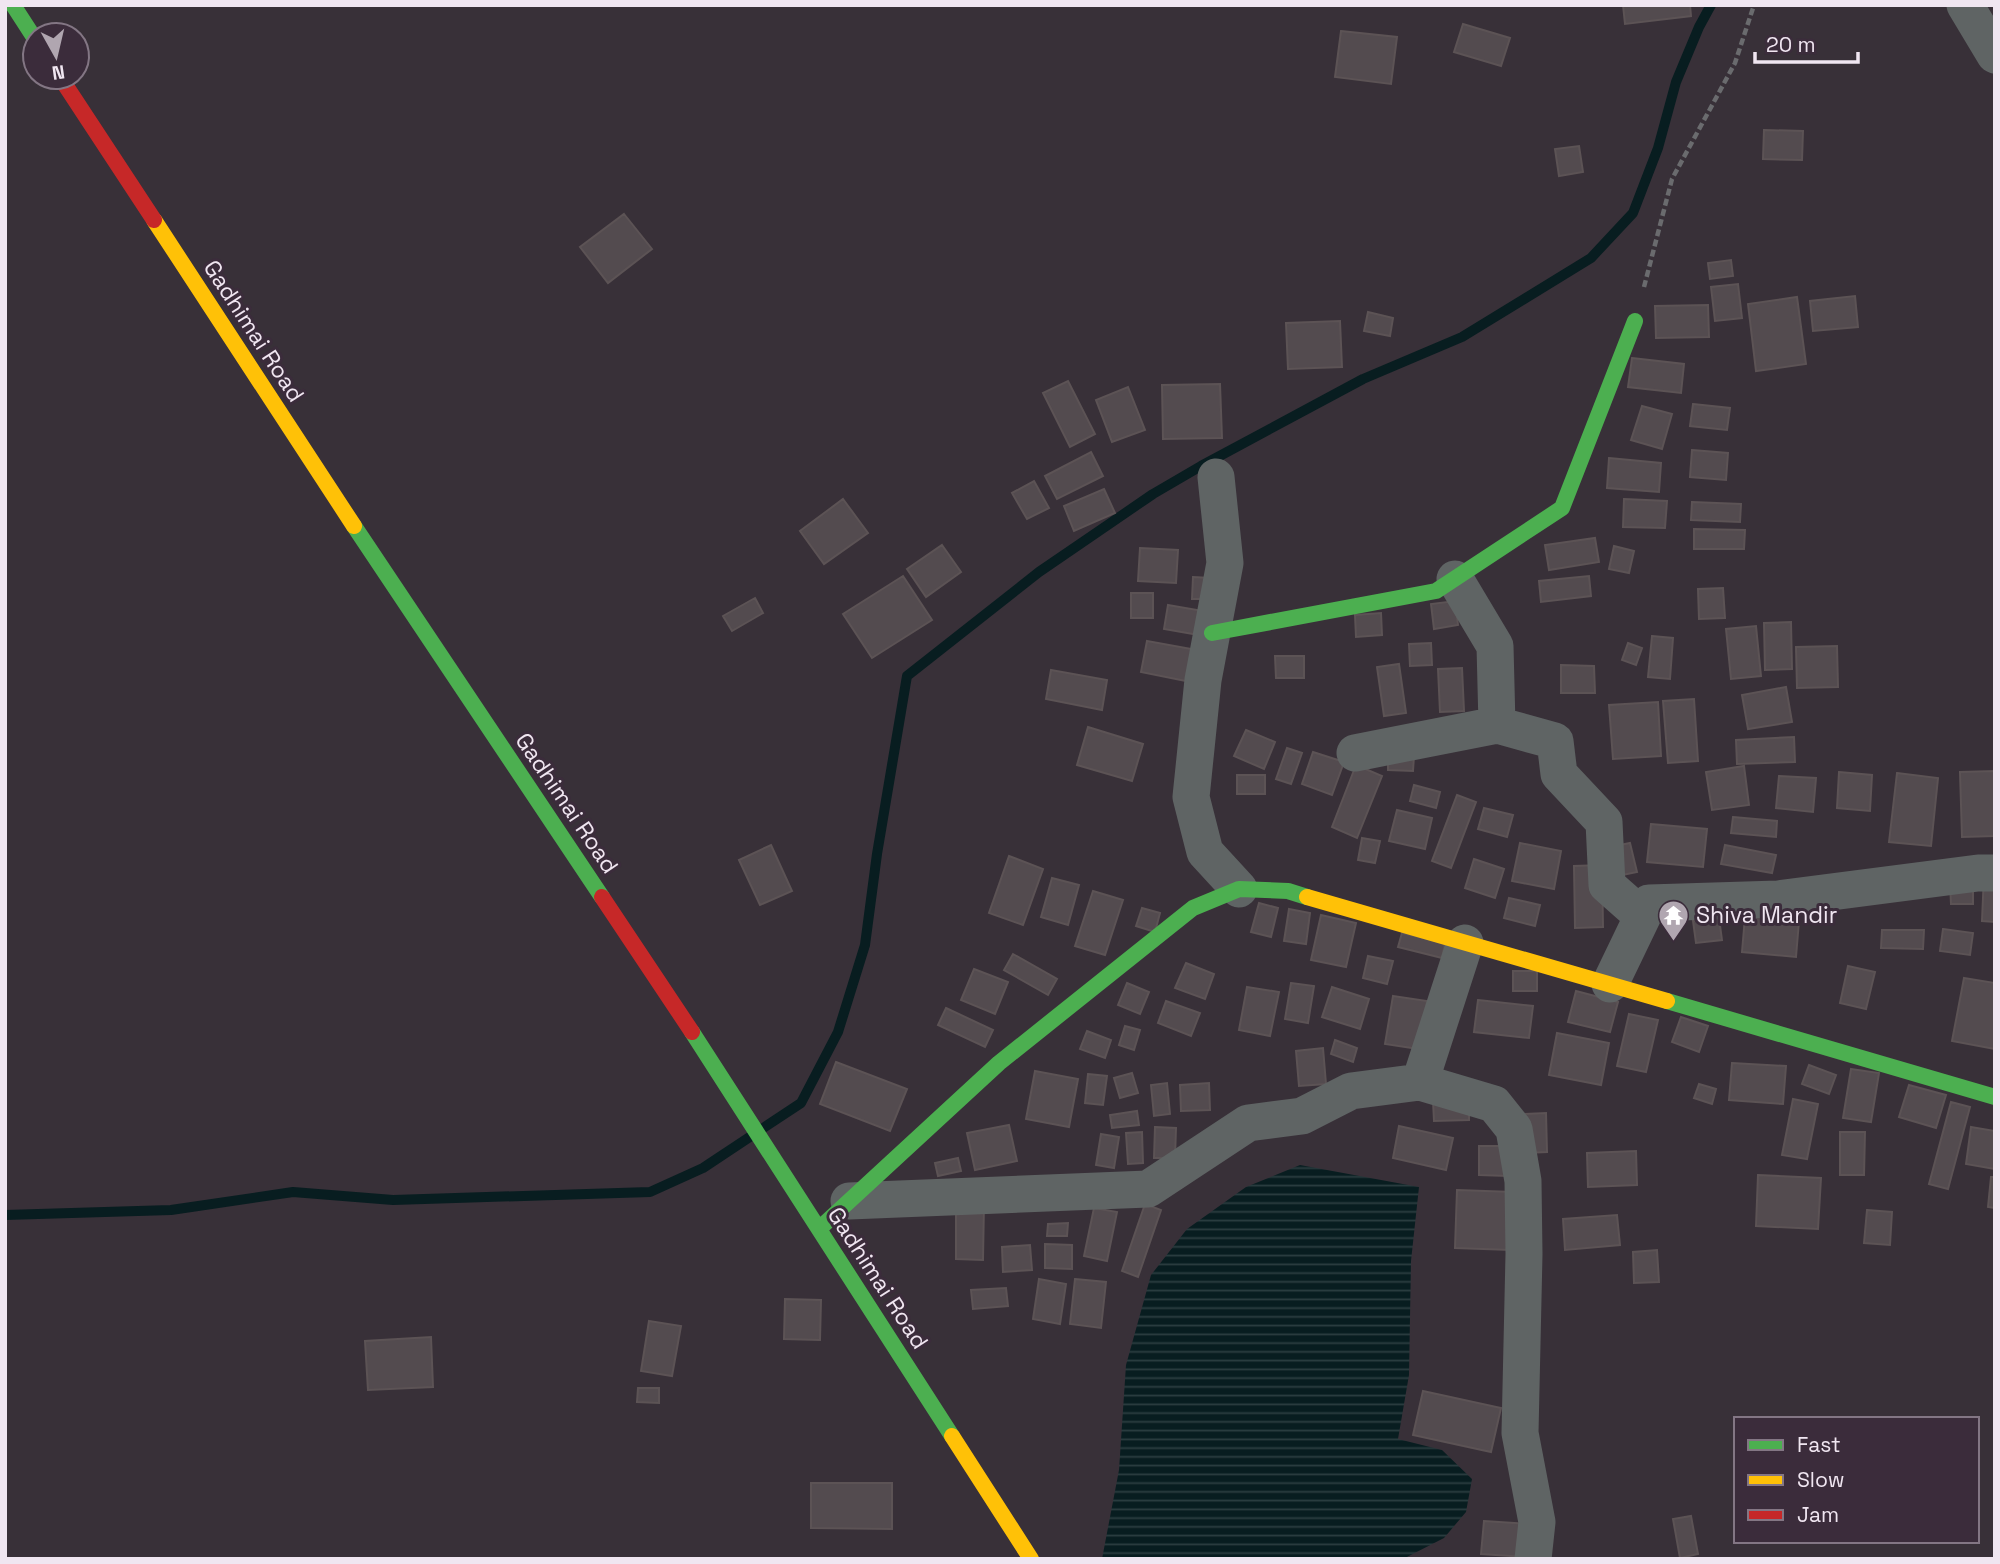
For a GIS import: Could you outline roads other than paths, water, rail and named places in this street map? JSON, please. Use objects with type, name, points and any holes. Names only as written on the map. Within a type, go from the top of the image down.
[{"type":"street","points":[[13,5],[23,21]]},
{"type":"street","points":[[1965,5],[1995,55]]},
{"type":"street","name":"Gadhimai Road","points":[[69,91],[318,472],[744,1110],[1031,1559]]},
{"type":"street","points":[[1212,633],[1436,591],[1562,508],[1635,321]]},
{"type":"street","points":[[1216,477],[1225,564],[1203,680],[1191,797],[1205,852],[1239,888]]},
{"type":"street","points":[[1455,579],[1494,646],[1497,725]]},
{"type":"street","points":[[1355,753],[1497,725],[1555,741],[1559,774],[1604,821],[1607,886],[1642,916]]},
{"type":"street","points":[[1610,984],[1649,903],[1778,899],[1964,874],[1995,873]]},
{"type":"street","points":[[820,1228],[999,1063],[1193,908],[1239,888],[1288,891],[1995,1097]]},
{"type":"street","points":[[1420,1082],[1465,943]]},
{"type":"street","points":[[849,1201],[1148,1189],[1248,1123],[1301,1116],[1351,1091],[1420,1082],[1493,1104],[1514,1129],[1523,1181],[1520,1433],[1536,1521],[1533,1559]]},
{"type":"waterway","points":[[5,1215],[171,1210],[293,1192],[393,1200],[650,1192],[703,1168],[801,1103],[838,1032],[865,945],[877,854],[907,676],[1039,572],[1153,494],[1363,379],[1462,337],[1591,258],[1633,213],[1658,148],[1676,82],[1711,5]]},
{"type":"place","name":"Shiva Mandir","points":[[1673,942]]}]
